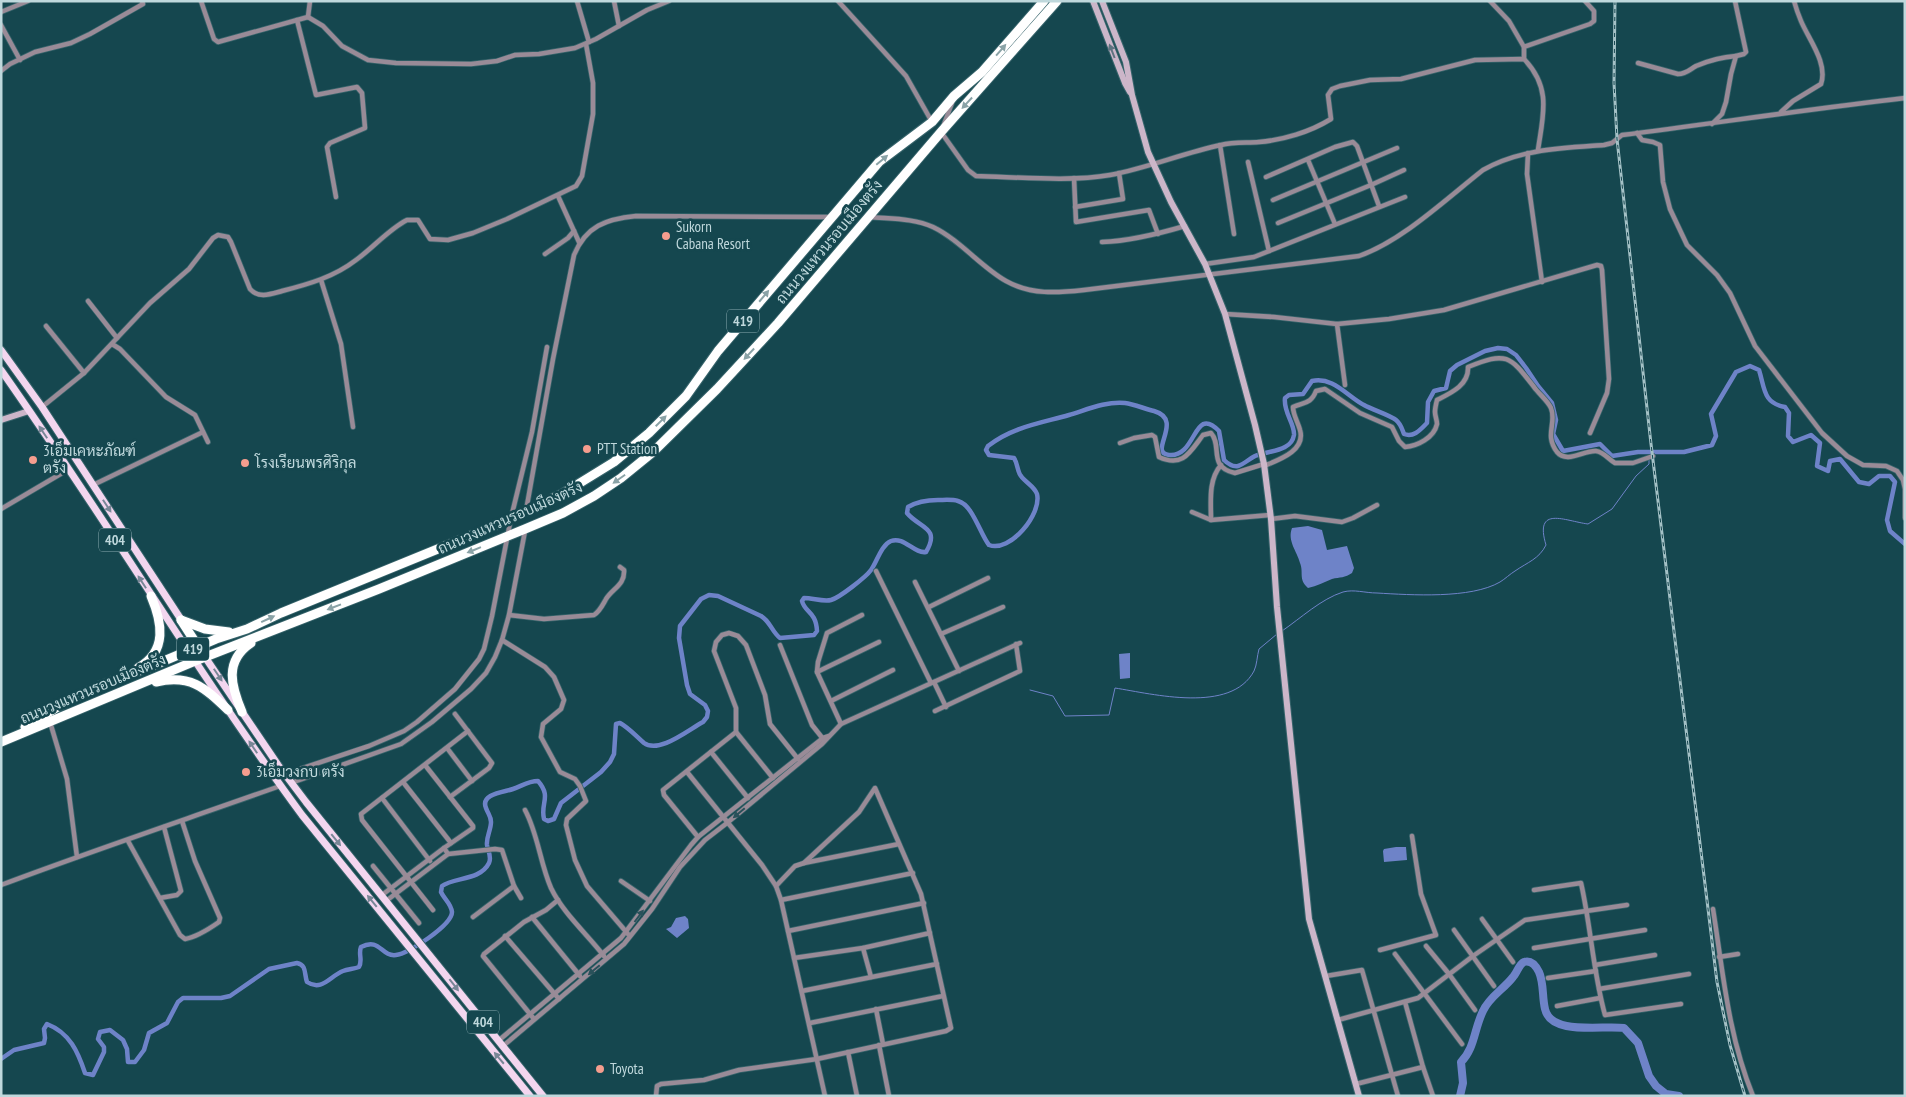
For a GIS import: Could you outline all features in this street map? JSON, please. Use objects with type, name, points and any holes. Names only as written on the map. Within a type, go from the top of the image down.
[{"type":"highway","name":"ถนนวงแหวนรอบเมืองตรัง","points":[[1,741],[84,692],[242,631],[510,518],[562,494],[614,462],[649,434],[686,396],[718,350],[878,162],[932,122],[954,96],[982,72],[1044,1]]},
{"type":"highway","name":"ถนนวงแหวนรอบเมืองตรัง","points":[[1,741],[563,513],[594,496],[626,474],[653,452],[778,323],[941,132],[1057,1]]},
{"type":"highway","points":[[115,680],[148,660],[158,644],[161,624],[151,596]]},
{"type":"highway","points":[[181,620],[198,628],[212,631],[242,631]]},
{"type":"highway","name":"404","points":[[181,620],[205,657]]},
{"type":"highway","points":[[242,712],[234,692],[232,680],[234,661],[244,647],[280,628]]},
{"type":"highway","points":[[131,688],[163,680],[185,680],[201,686],[228,710]]},
{"type":"main road","name":"404","points":[[1,350],[42,407],[181,620]]},
{"type":"main road","name":"404","points":[[1,370],[280,786],[530,1096]]},
{"type":"main road","name":"404","points":[[205,657],[285,774],[544,1096]]},
{"type":"main road","points":[[280,786],[285,774]]},
{"type":"main road","points":[[280,786],[292,783]]},
{"type":"street","points":[[1,12],[28,1]]},
{"type":"street","points":[[1,71],[35,52],[78,40],[143,3],[150,1]]},
{"type":"street","points":[[201,1],[214,38],[218,42],[308,17],[323,26],[342,46],[360,57],[376,62],[481,63],[497,61],[515,55],[543,54],[575,48],[647,10],[669,1]]},
{"type":"street","points":[[308,17],[310,1]]},
{"type":"street","points":[[42,407],[84,373],[150,303],[189,269],[209,242],[218,235],[228,236],[250,289],[257,294],[269,294],[321,280],[355,262],[407,220],[418,220],[430,238],[448,240],[492,226],[576,186],[582,176],[593,114],[593,83],[587,43],[577,1]]},
{"type":"street","points":[[614,1],[619,26]]},
{"type":"street","points":[[838,1],[906,76],[932,122]]},
{"type":"street","points":[[1093,1],[1125,83],[1132,95]]},
{"type":"street","points":[[1102,1],[1126,62],[1132,95],[1148,152],[1205,264],[1225,314],[1264,464],[1271,517],[1279,622],[1309,919],[1359,1096]]},
{"type":"street","points":[[1490,1],[1509,22],[1524,47],[1524,59],[1542,86],[1544,98],[1538,150]]},
{"type":"street","points":[[1524,47],[1594,21],[1594,11],[1585,1]]},
{"type":"street","points":[[1638,63],[1684,74],[1719,57],[1744,54],[1746,48],[1736,1]]},
{"type":"street","points":[[1780,113],[1793,101],[1821,84],[1824,76],[1816,51],[1800,20],[1794,1]]},
{"type":"street","points":[[297,20],[316,94],[357,87],[362,93],[366,128],[330,143],[327,147],[336,197]]},
{"type":"street","points":[[1,25],[20,60]]},
{"type":"street","points":[[1712,124],[1722,114],[1736,56]]},
{"type":"street","points":[[954,96],[941,132],[968,170],[976,176],[1074,178],[1120,173],[1220,145],[1237,142],[1271,141],[1316,128],[1331,119],[1328,95],[1332,89],[1340,86],[1370,80],[1401,78],[1475,60],[1524,59]]},
{"type":"street","points":[[868,217],[915,222],[932,226],[1006,281],[1025,289],[1041,292],[1084,290],[1210,276],[1359,256],[1374,251],[1399,236],[1482,170],[1497,162],[1538,150],[1604,145],[1612,143],[1622,136],[1780,113],[1905,98]]},
{"type":"street","points":[[1637,134],[1642,140],[1653,142],[1660,146],[1662,182],[1670,209],[1687,245],[1717,275],[1730,293],[1755,346],[1822,433],[1847,456],[1863,465],[1886,466],[1898,471],[1903,480],[1905,518]]},
{"type":"street","points":[[1266,177],[1335,147],[1353,142],[1357,146],[1364,162],[1379,206]]},
{"type":"street","points":[[1220,145],[1234,234]]},
{"type":"street","points":[[1273,200],[1397,148]]},
{"type":"street","points":[[1528,153],[1527,174],[1542,282]]},
{"type":"street","points":[[1308,160],[1335,224]]},
{"type":"street","points":[[1248,162],[1269,251]]},
{"type":"street","points":[[1278,222],[1372,186],[1404,170]]},
{"type":"street","points":[[1075,207],[1123,199],[1120,173]]},
{"type":"street","points":[[1074,178],[1076,222],[1149,210],[1158,234]]},
{"type":"street","points":[[558,196],[579,242]]},
{"type":"street","points":[[1205,264],[1254,256],[1269,251],[1405,197]]},
{"type":"street","points":[[526,511],[574,255],[579,242],[590,231],[604,222],[620,218],[830,217]]},
{"type":"street","points":[[1102,242],[1158,234],[1185,226]]},
{"type":"street","points":[[545,254],[568,238],[574,231]]},
{"type":"street","points":[[1225,314],[1274,316],[1338,324],[1389,320],[1444,310],[1542,282],[1593,265],[1601,266],[1609,379],[1606,393],[1590,433]]},
{"type":"street","points":[[321,280],[341,344],[353,428]]},
{"type":"street","points":[[88,301],[117,338]]},
{"type":"street","points":[[1338,324],[1345,385]]},
{"type":"street","points":[[46,326],[84,373]]},
{"type":"street","points":[[112,344],[120,349],[166,397],[195,415],[208,442]]},
{"type":"street","points":[[285,774],[370,746],[404,731],[455,689],[471,671],[484,649],[492,616],[510,518],[532,432],[547,347]]},
{"type":"street","points":[[1120,443],[1152,435],[1155,437],[1159,457],[1169,462],[1180,460],[1188,454],[1203,435],[1211,433],[1214,439],[1217,460],[1220,465],[1235,473],[1286,457],[1297,448],[1301,432],[1293,407],[1307,404],[1313,398],[1316,391],[1325,389],[1360,413],[1392,427],[1399,441],[1405,447],[1411,447],[1426,440],[1432,433],[1437,423],[1435,411],[1437,400],[1460,388],[1468,367],[1487,359],[1502,357],[1514,362],[1551,406],[1553,417],[1550,439],[1557,452],[1561,455],[1571,457],[1596,451],[1604,453],[1615,463],[1633,463],[1653,456]]},
{"type":"street","points":[[1,420],[29,411]]},
{"type":"street","points":[[93,485],[203,432]]},
{"type":"street","points":[[1211,520],[1212,480],[1220,465]]},
{"type":"street","points":[[1,509],[68,469]]},
{"type":"street","points":[[1192,512],[1211,520],[1295,516],[1342,522],[1377,505]]},
{"type":"street","points":[[292,783],[401,744],[471,689],[486,673],[502,640],[509,615],[525,529]]},
{"type":"street","points":[[509,615],[544,619],[594,616],[599,612],[606,598],[620,586],[624,573],[620,566]]},
{"type":"street","points":[[876,571],[946,707]]},
{"type":"street","points":[[929,607],[988,578]]},
{"type":"street","points":[[915,582],[959,671]]},
{"type":"street","points":[[942,634],[1002,607]]},
{"type":"street","points":[[841,724],[817,672],[818,662],[827,633],[862,615]]},
{"type":"street","points":[[773,778],[736,732],[736,708],[714,651],[716,642],[722,635],[729,633],[738,636],[746,645],[766,695],[770,724],[798,758]]},
{"type":"street","points":[[502,640],[545,667],[554,677],[564,700],[561,709],[543,724],[541,737],[560,772],[575,779],[586,797],[586,801],[567,819],[566,825],[573,853],[587,886],[630,937]]},
{"type":"street","points":[[817,672],[879,642]]},
{"type":"street","points":[[501,1044],[530,1014],[603,954],[626,932],[698,837],[798,758],[829,736],[841,724],[1018,643],[1020,671],[935,711]]},
{"type":"street","points":[[780,645],[812,725],[824,739]]},
{"type":"street","points":[[830,701],[893,670]]},
{"type":"street","points":[[450,797],[489,768],[492,763],[455,714]]},
{"type":"street","points":[[50,722],[67,779],[77,857]]},
{"type":"street","points":[[432,910],[361,817],[364,812],[468,731]]},
{"type":"street","points":[[698,837],[663,793],[663,790],[736,732]]},
{"type":"street","points":[[501,1044],[606,960],[630,937],[692,852],[824,739]]},
{"type":"street","points":[[447,748],[472,780]]},
{"type":"street","points":[[711,752],[748,798]]},
{"type":"street","points":[[384,898],[391,888],[473,828],[425,765]]},
{"type":"street","points":[[687,772],[762,865],[776,886],[782,900],[825,1096]]},
{"type":"street","points":[[403,782],[451,843]]},
{"type":"street","points":[[1,885],[280,786]]},
{"type":"street","points":[[656,1096],[657,1086],[661,1084],[704,1080],[739,1070],[817,1059],[946,1031],[950,1028],[924,904],[913,873],[876,788],[859,812],[804,863]]},
{"type":"street","points":[[382,798],[433,865]]},
{"type":"street","points":[[525,810],[533,827],[551,886],[558,900],[606,960]]},
{"type":"street","points":[[128,841],[180,935],[185,939],[191,938],[219,922],[220,918],[195,862],[182,821]]},
{"type":"street","points":[[160,898],[177,894],[181,891],[164,827]]},
{"type":"street","points":[[1380,950],[1436,935],[1421,894],[1412,836]]},
{"type":"street","points":[[776,886],[795,866],[899,844]]},
{"type":"street","points":[[444,848],[448,854]]},
{"type":"street","points":[[384,898],[395,894],[448,854],[495,849],[499,849],[504,853],[514,886],[521,898]]},
{"type":"street","points":[[373,866],[419,923]]},
{"type":"street","points":[[782,900],[913,873]]},
{"type":"street","points":[[621,880],[650,901]]},
{"type":"street","points":[[1534,890],[1581,883],[1600,998],[1605,1015],[1681,1004]]},
{"type":"street","points":[[473,917],[514,886]]},
{"type":"street","points":[[534,1019],[483,956],[505,936],[532,917],[546,910],[558,900]]},
{"type":"street","points":[[788,931],[924,904]]},
{"type":"street","points":[[1338,1020],[1418,998],[1473,956],[1525,920],[1627,905]]},
{"type":"street","points":[[1713,908],[1719,957],[1734,1035],[1743,1069],[1753,1096]]},
{"type":"street","points":[[532,917],[583,979]]},
{"type":"street","points":[[1482,919],[1513,962]]},
{"type":"street","points":[[1454,930],[1494,986]]},
{"type":"street","points":[[1534,948],[1645,930]]},
{"type":"street","points":[[794,958],[863,948],[930,934]]},
{"type":"street","points":[[505,936],[559,999]]},
{"type":"street","points":[[1426,946],[1475,1010]]},
{"type":"street","points":[[863,948],[871,977]]},
{"type":"street","points":[[1395,954],[1462,1044]]},
{"type":"street","points":[[1719,957],[1738,954]]},
{"type":"street","points":[[1548,978],[1655,955]]},
{"type":"street","points":[[802,991],[938,964]]},
{"type":"street","points":[[1326,976],[1362,970],[1398,1096]]},
{"type":"street","points":[[1599,989],[1689,974]]},
{"type":"street","points":[[810,1023],[943,996]]},
{"type":"street","points":[[1557,1006],[1600,998]]},
{"type":"street","points":[[1406,1002],[1423,1067],[1433,1096]]},
{"type":"street","points":[[876,1009],[889,1096]]},
{"type":"street","points":[[848,1052],[857,1096]]},
{"type":"street","points":[[1356,1084],[1423,1067]]},
{"type":"water","points":[[1308,526],[1322,530],[1327,550],[1347,546],[1354,568],[1352,573],[1345,577],[1332,579],[1308,588],[1305,585],[1291,533],[1292,528]]},
{"type":"water","points":[[1130,653],[1130,678],[1120,679],[1119,654]]},
{"type":"water","points":[[1406,847],[1407,860],[1384,862],[1384,849]]},
{"type":"water","points":[[685,916],[688,919],[689,928],[677,938],[666,929],[671,927],[676,918]]},
{"type":"waterway","points":[[1,1059],[14,1050],[44,1043],[44,1029],[47,1024],[62,1032],[76,1051],[85,1073],[93,1075],[104,1052],[104,1047],[98,1039],[100,1032],[110,1030],[123,1040],[127,1049],[128,1062],[135,1062],[144,1050],[149,1033],[167,1023],[178,1002],[183,998],[221,998],[230,996],[269,969],[297,963],[304,968],[307,982],[312,985],[322,984],[338,973],[359,967],[361,947],[372,944],[391,955],[410,950],[437,931],[450,918],[452,912],[441,892],[442,886],[480,873],[489,863],[490,856],[487,842],[491,820],[486,808],[486,800],[499,793],[538,781],[545,796],[544,819],[548,821],[554,819],[561,803],[601,772],[610,762],[614,754],[616,724],[620,723],[650,746],[674,740],[703,722],[707,717],[708,711],[705,705],[690,694],[679,638],[680,626],[701,599],[709,595],[718,596],[761,616],[780,638],[814,635],[817,631],[815,620],[803,605],[802,601],[804,598],[831,600],[840,595],[868,573],[884,546],[891,541],[900,541],[917,550],[926,552],[930,544],[930,533],[907,513],[908,507],[923,501],[958,501],[968,508],[989,545],[997,546],[1006,543],[1015,538],[1030,521],[1035,512],[1037,494],[1020,474],[1014,458],[989,455],[986,450],[988,446],[1007,434],[1027,426],[1096,406],[1125,403],[1163,415],[1167,428],[1162,449],[1163,453],[1169,455],[1178,454],[1185,449],[1199,428],[1204,424],[1211,424],[1219,431],[1224,460],[1230,465],[1238,466],[1255,456],[1281,449],[1291,442],[1294,431],[1286,408],[1285,398],[1289,395],[1303,394],[1312,381],[1320,380],[1333,384],[1364,405],[1393,418],[1399,423],[1404,434],[1411,435],[1427,423],[1428,402],[1434,391],[1446,388],[1450,371],[1457,365],[1485,351],[1498,348],[1507,349],[1516,355],[1552,403],[1556,420],[1553,434],[1563,451],[1600,444],[1612,456],[1638,452],[1684,452],[1712,445],[1716,436],[1711,414],[1736,372],[1750,366],[1759,370],[1769,399],[1785,407],[1789,413],[1788,436],[1793,442],[1811,435],[1820,443],[1817,466],[1828,471],[1830,461],[1840,459],[1859,482],[1869,484],[1879,476],[1890,476],[1895,482],[1887,520],[1890,531],[1905,544]]},
{"type":"waterway","points":[[1282,631],[1319,604],[1347,591],[1440,595],[1473,591],[1500,582],[1540,554],[1546,545],[1543,532],[1544,524],[1548,520],[1554,518],[1588,524],[1612,509],[1636,476],[1649,464],[1649,458]]},
{"type":"waterway","points":[[1030,690],[1053,696],[1065,716],[1109,715],[1115,688],[1170,697],[1190,698],[1210,697],[1228,693],[1243,684],[1254,671],[1259,649],[1277,634]]},
{"type":"waterway","points":[[1460,1096],[1463,1083],[1461,1062],[1469,1051],[1483,1011],[1489,1001],[1509,981],[1524,962],[1533,964],[1539,972],[1542,981],[1545,1009],[1549,1017],[1557,1023],[1567,1026],[1624,1028],[1638,1043],[1649,1076],[1656,1086],[1666,1094],[1679,1096]]},
{"type":"railway","points":[[1615,1],[1614,83],[1617,139],[1651,444],[1717,982],[1730,1045],[1745,1096]]},
{"type":"place","name":"Sukorn Cabana Resort","points":[[666,236]]},
{"type":"place","name":"PTT Station","points":[[587,449]]},
{"type":"place","name":"3เอ็มเคหะภัณฑ์ ตรัง","points":[[33,460]]},
{"type":"place","name":"โรงเรียนพรศิริกุล","points":[[245,463]]},
{"type":"place","name":"3เอ็มวงกบ ตรัง","points":[[246,772]]},
{"type":"place","name":"Toyota","points":[[600,1069]]}]
